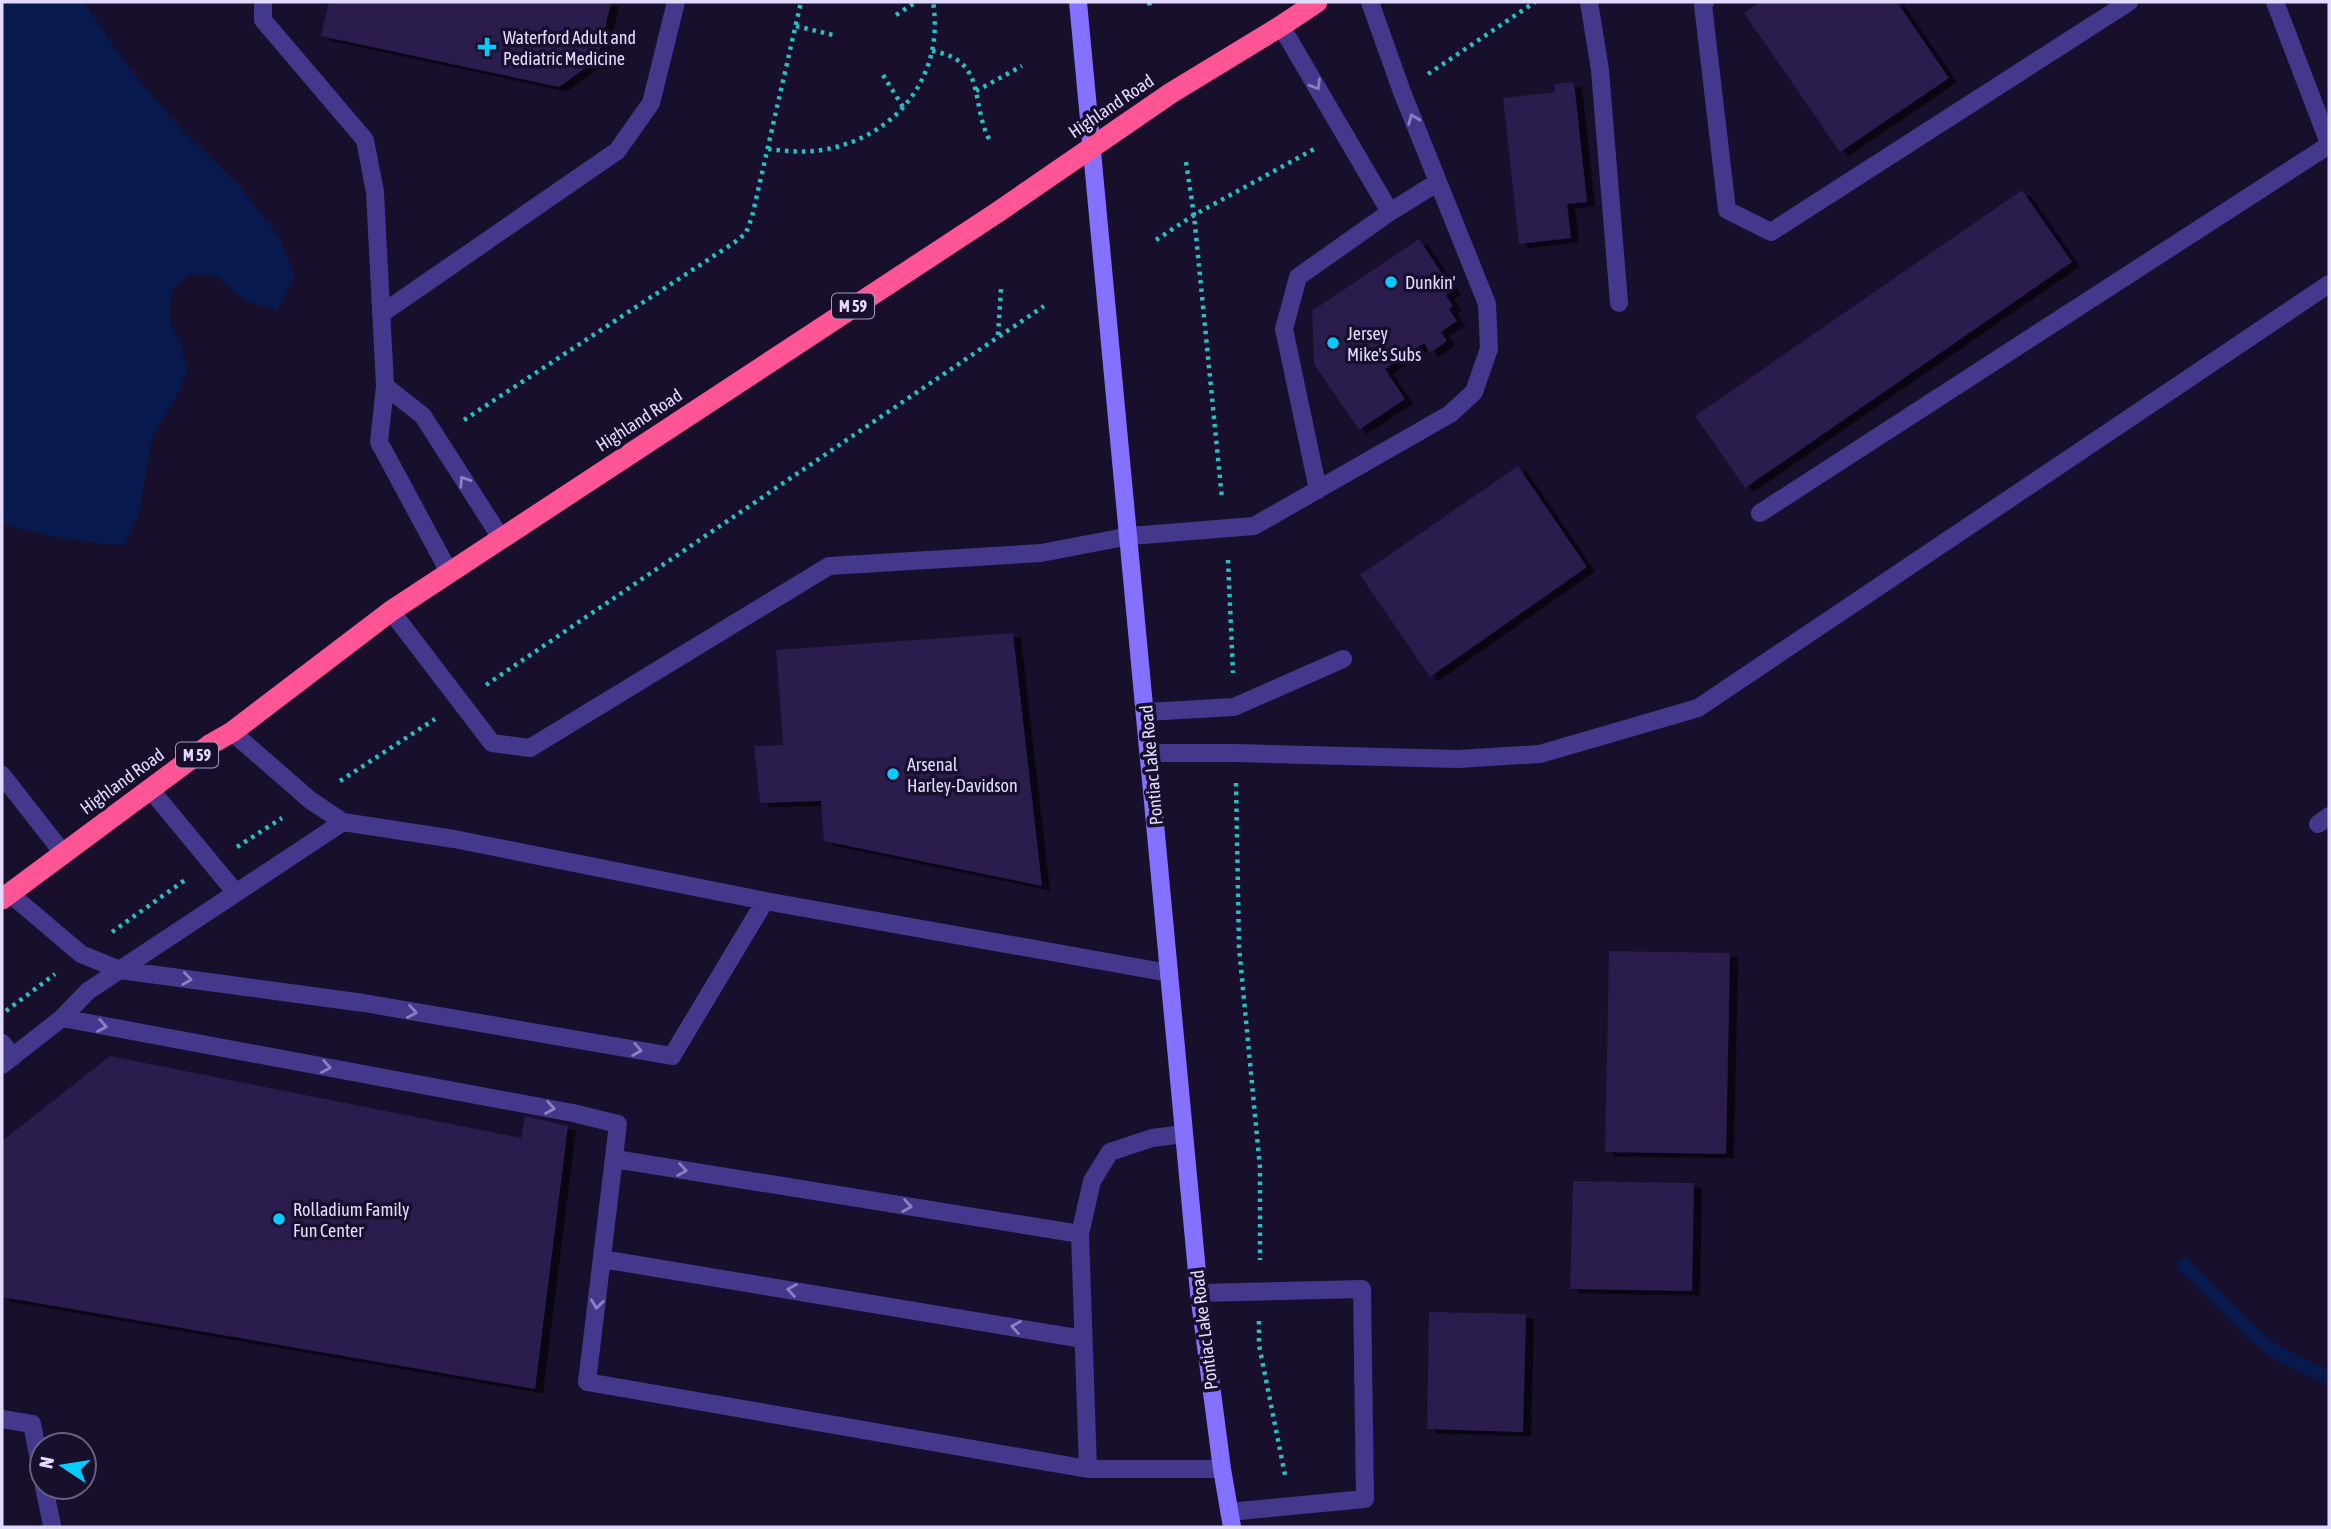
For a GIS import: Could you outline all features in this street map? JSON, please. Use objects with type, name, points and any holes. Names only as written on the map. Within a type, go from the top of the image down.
[{"type":"highway","name":"Highland Road","points":[[5,896],[232,732],[391,611],[995,214],[1171,93],[1317,2]]},
{"type":"street","points":[[263,2],[263,20],[365,140],[374,192],[385,386],[379,442],[449,572]]},
{"type":"street","points":[[381,314],[617,151],[651,103],[676,2]]},
{"type":"street","name":"Pontiac Lake Road","points":[[1078,2],[1199,1293],[1231,1520]]},
{"type":"street","points":[[391,611],[492,743],[530,748],[829,566],[1041,553],[1130,536],[1255,526],[1450,414],[1474,392],[1489,349],[1487,304],[1370,2]]},
{"type":"street","points":[[1589,2],[1600,70],[1619,303]]},
{"type":"street","points":[[1705,2],[1703,5],[1727,210],[1771,232],[2129,2]]},
{"type":"street","points":[[1760,513],[2329,144],[2275,2]]},
{"type":"street","points":[[1281,26],[1390,212]]},
{"type":"street","points":[[1318,490],[1284,329],[1298,277],[1390,212],[1438,183]]},
{"type":"street","points":[[1149,753],[1458,759],[1541,754],[1698,708],[2329,284]]},
{"type":"street","points":[[385,386],[423,415],[501,538]]},
{"type":"street","points":[[1146,712],[1234,707],[1343,659]]},
{"type":"street","points":[[232,732],[310,800],[343,822],[454,839],[765,901],[1169,973]]},
{"type":"street","points":[[2,775],[63,853]]},
{"type":"street","points":[[150,789],[236,893]]},
{"type":"street","points":[[6,1055],[62,1018],[88,991],[343,822]]},
{"type":"street","points":[[5,896],[81,954],[120,970],[364,1003],[672,1056],[765,901]]},
{"type":"street","points":[[62,1018],[560,1110],[618,1124],[587,1382],[1088,1469],[1222,1469]]},
{"type":"street","points":[[1088,1469],[1080,1234],[1092,1181],[1110,1152],[1152,1138],[1184,1134]]},
{"type":"street","points":[[615,1160],[1080,1234]]},
{"type":"street","points":[[602,1259],[1083,1339]]},
{"type":"street","points":[[1199,1293],[1362,1289],[1365,1499],[1291,1506],[1231,1520]]},
{"type":"street","points":[[2,1419],[32,1424],[33,1431]]},
{"type":"street","points":[[47,1501],[53,1527]]},
{"type":"path","points":[[462,421],[746,233],[802,2]]},
{"type":"path","points":[[896,15],[916,2]]},
{"type":"path","points":[[768,149],[810,151],[836,147],[865,136],[903,108],[923,79],[932,51],[935,36],[933,2]]},
{"type":"path","points":[[796,26],[833,35]]},
{"type":"path","points":[[932,51],[959,59],[969,71],[982,124],[989,139]]},
{"type":"path","points":[[976,92],[1022,66]]},
{"type":"path","points":[[883,75],[903,108]]},
{"type":"path","points":[[1186,162],[1194,215],[1225,528],[1232,623],[1234,707]]},
{"type":"path","points":[[1156,240],[1194,215]]},
{"type":"path","points":[[998,336],[1001,289]]},
{"type":"path","points":[[2,1014],[177,885],[460,702],[1044,306]]},
{"type":"path","points":[[1235,753],[1239,947],[1260,1168],[1259,1345],[1291,1506]]},
{"type":"water","points":[[2,2],[84,2],[149,92],[183,131],[240,186],[279,237],[295,276],[277,311],[246,301],[216,276],[189,274],[172,290],[169,319],[180,342],[187,371],[178,394],[153,435],[138,516],[123,546],[59,538],[2,524]]},
{"type":"building","name":"Waterford Adult and Pediatric Medicine","points":[[329,2],[611,2],[598,59],[559,87],[321,36]]},
{"type":"building","points":[[1760,2],[1897,2],[1949,78],[1840,152],[1744,13]]},
{"type":"building","points":[[1574,82],[1587,202],[1567,204],[1571,238],[1519,244],[1503,98],[1555,92],[1554,84]]},
{"type":"building","points":[[2022,190],[2072,262],[1745,488],[1695,416]]},
{"type":"building","points":[[1419,239],[1453,290],[1446,295],[1453,306],[1449,309],[1457,321],[1441,332],[1447,341],[1430,353],[1424,343],[1385,369],[1405,399],[1359,430],[1314,364],[1312,311]]},
{"type":"building","points":[[1518,466],[1587,567],[1430,677],[1360,575]]},
{"type":"building","name":"Arsenal Harley-Davidson","points":[[1013,633],[1042,886],[824,841],[821,801],[760,803],[754,746],[783,745],[776,650]]},
{"type":"building","points":[[1609,951],[1730,953],[1726,1154],[1605,1152]]},
{"type":"building","name":"Rolladium Family Fun Center","points":[[110,1056],[521,1138],[525,1116],[568,1126],[535,1389],[2,1297],[2,1141]]},
{"type":"building","points":[[1573,1181],[1694,1183],[1692,1291],[1570,1289]]},
{"type":"building","points":[[1429,1312],[1526,1314],[1523,1432],[1427,1429]]},
{"type":"waterway","points":[[2184,1265],[2255,1336],[2279,1354],[2329,1378]]},
{"type":"place","name":"Waterford Adult and Pediatric Medicine","points":[[487,47]]},
{"type":"place","name":"Dunkin'","points":[[1391,282]]},
{"type":"place","name":"Jersey Mike's Subs","points":[[1333,343]]},
{"type":"place","name":"Arsenal Harley-Davidson","points":[[893,774]]},
{"type":"place","name":"Rolladium Family Fun Center","points":[[279,1219]]}]
